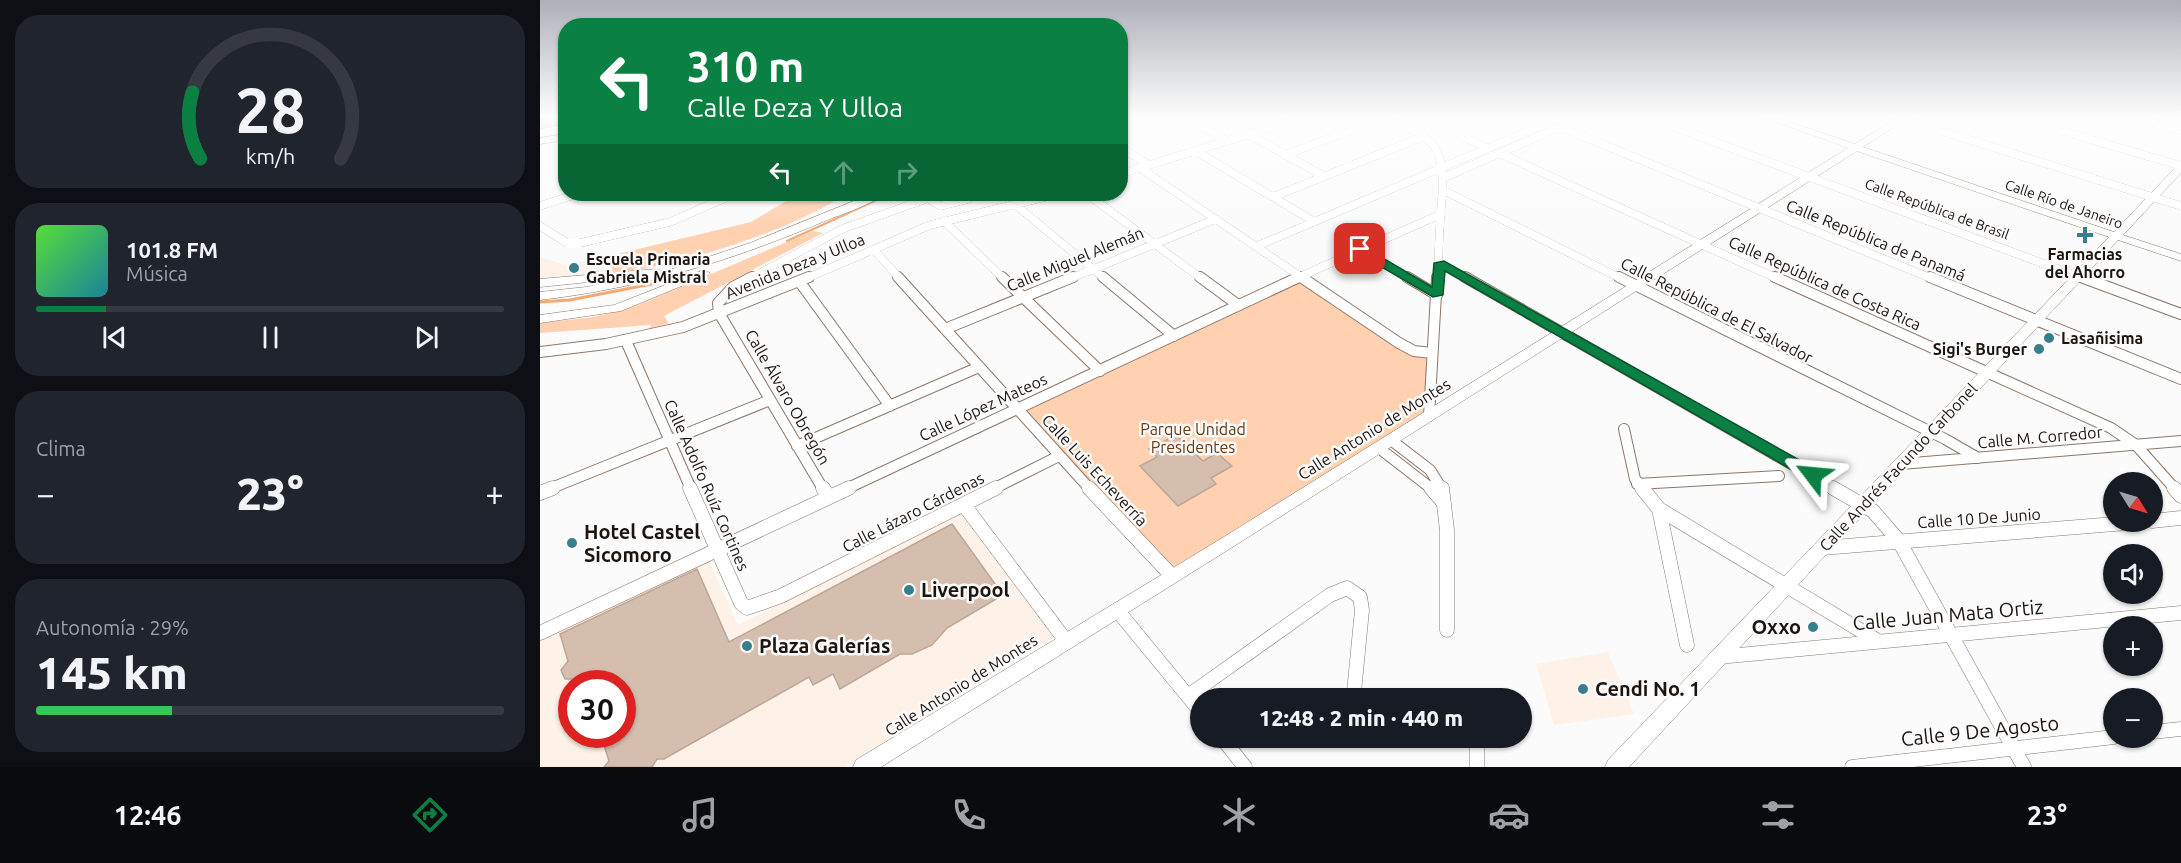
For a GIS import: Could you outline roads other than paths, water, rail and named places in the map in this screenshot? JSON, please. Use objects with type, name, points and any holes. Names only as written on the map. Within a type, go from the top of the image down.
[{"type":"main road","name":"Calle Antonio de Montes","points":[[863,767],[1385,444],[1845,154]]},
{"type":"main road","name":"Calle Río de Janeiro","points":[[1881,154],[2118,234],[2181,258]]},
{"type":"main road","name":"Calle Andrés Facundo Carbonel","points":[[1615,767],[2181,166]]},
{"type":"main road","points":[[540,289],[601,283],[657,272],[729,251],[849,201]]},
{"type":"main road","points":[[540,320],[592,314],[627,305],[862,201]]},
{"type":"main road","name":"Calle Río de Janeiro","points":[[2118,234],[2181,252]]},
{"type":"main road","points":[[540,296],[604,289],[656,279],[770,242]]},
{"type":"main road","points":[[540,283],[657,272]]},
{"type":"street","points":[[1128,154],[1216,219],[1409,348],[1432,353]]},
{"type":"street","points":[[1128,172],[1187,154]]},
{"type":"street","points":[[1201,154],[1313,221]]},
{"type":"street","points":[[1273,197],[1381,154]]},
{"type":"street","points":[[1429,416],[1440,263],[1443,167],[1440,154]]},
{"type":"street","points":[[1257,246],[1477,154]]},
{"type":"street","points":[[1443,178],[1497,154]]},
{"type":"street","name":"Calle República de Costa Rica","points":[[1501,154],[2111,428],[2136,445]]},
{"type":"street","name":"Calle República de Panamá","points":[[1631,154],[1757,209],[2181,379]]},
{"type":"street","name":"Calle República de Brasil","points":[[1748,154],[2181,314]]},
{"type":"street","points":[[2016,154],[2181,206]]},
{"type":"street","points":[[2140,154],[2181,166]]},
{"type":"street","points":[[1286,155],[1324,177]]},
{"type":"street","name":"Calle República de El Salvador","points":[[1443,190],[1931,432],[1977,458]]},
{"type":"street","points":[[540,206],[558,200]]},
{"type":"street","points":[[540,226],[567,243],[580,243],[681,219],[719,201]]},
{"type":"street","points":[[719,313],[717,307],[719,300],[734,287],[850,226],[923,201]]},
{"type":"street","points":[[932,201],[940,206],[954,201]]},
{"type":"street","points":[[969,201],[976,215]]},
{"type":"street","name":"Avenida Deza y Ulloa","points":[[543,353],[626,341],[672,330],[944,221],[1034,201]]},
{"type":"street","points":[[1097,201],[1239,305]]},
{"type":"street","points":[[1017,206],[1173,336]]},
{"type":"street","name":"Calle López Mateos","points":[[540,633],[1301,276],[1441,214]]},
{"type":"street","name":"Calle Miguel Alemán","points":[[945,329],[1216,219]]},
{"type":"street","points":[[944,221],[1100,371]]},
{"type":"street","points":[[1360,249],[1437,295]]},
{"type":"street","name":"Calle Luis Echeverría","points":[[875,250],[1017,410],[1172,576]]},
{"type":"street","points":[[1440,263],[1864,505],[1887,525],[1899,541],[2024,767]]},
{"type":"street","points":[[799,281],[890,406]]},
{"type":"street","name":"Calle Álvaro Obregón","points":[[719,313],[828,497]]},
{"type":"street","name":"Calle Adolfo Ruíz Cortines","points":[[626,341],[743,606],[758,606],[781,596]]},
{"type":"street","points":[[797,446],[979,367]]},
{"type":"street","points":[[540,493],[770,400]]},
{"type":"street","points":[[1624,429],[1637,484],[1659,509],[1878,641]]},
{"type":"street","name":"Calle M. Corredor","points":[[1901,464],[2181,441]]},
{"type":"street","points":[[1385,444],[1444,503],[1447,630]]},
{"type":"street","points":[[2136,445],[2181,496]]},
{"type":"street","name":"Calle Lázaro Cárdenas","points":[[781,596],[1059,456]]},
{"type":"street","points":[[1637,484],[1779,476]]},
{"type":"street","points":[[964,505],[1066,641]]},
{"type":"street","points":[[1659,509],[1686,645]]},
{"type":"street","points":[[2163,520],[2181,518]]},
{"type":"street","name":"Calle 10 De Junio","points":[[1822,548],[2103,525]]},
{"type":"street","points":[[1199,688],[1330,595],[1347,588],[1358,594],[1362,610],[1354,688]]},
{"type":"street","points":[[1117,610],[1190,698]]},
{"type":"street","name":"Calle Juan Mata Ortiz","points":[[1718,657],[2181,613]]},
{"type":"street","points":[[2163,731],[2181,729]]},
{"type":"street","name":"Calle 9 De Agosto","points":[[1852,767],[2103,738]]},
{"type":"street","points":[[1230,748],[1245,767]]},
{"type":"street","points":[[1477,767],[1478,748]]},
{"type":"waterway","points":[[787,241],[875,201]]},
{"type":"waterway","points":[[540,302],[570,300],[672,280]]},
{"type":"place","name":"Farmacias del Ahorro","points":[[2085,235]]},
{"type":"place","name":"Escuela Primaria Gabriela Mistral","points":[[574,268]]},
{"type":"place","name":"Lasañisima","points":[[2049,338]]},
{"type":"place","name":"Sigi's Burger","points":[[2039,349]]},
{"type":"place","name":"Hotel Castel Sicomoro","points":[[572,543]]},
{"type":"place","name":"Liverpool","points":[[909,590]]},
{"type":"place","name":"Oxxo","points":[[1813,627]]},
{"type":"place","name":"Plaza Galerías","points":[[747,646]]},
{"type":"place","name":"Cendi No. 1","points":[[1583,689]]},
{"type":"park label","name":"Parque Unidad Presidentes","points":[[1193,438]]}]
